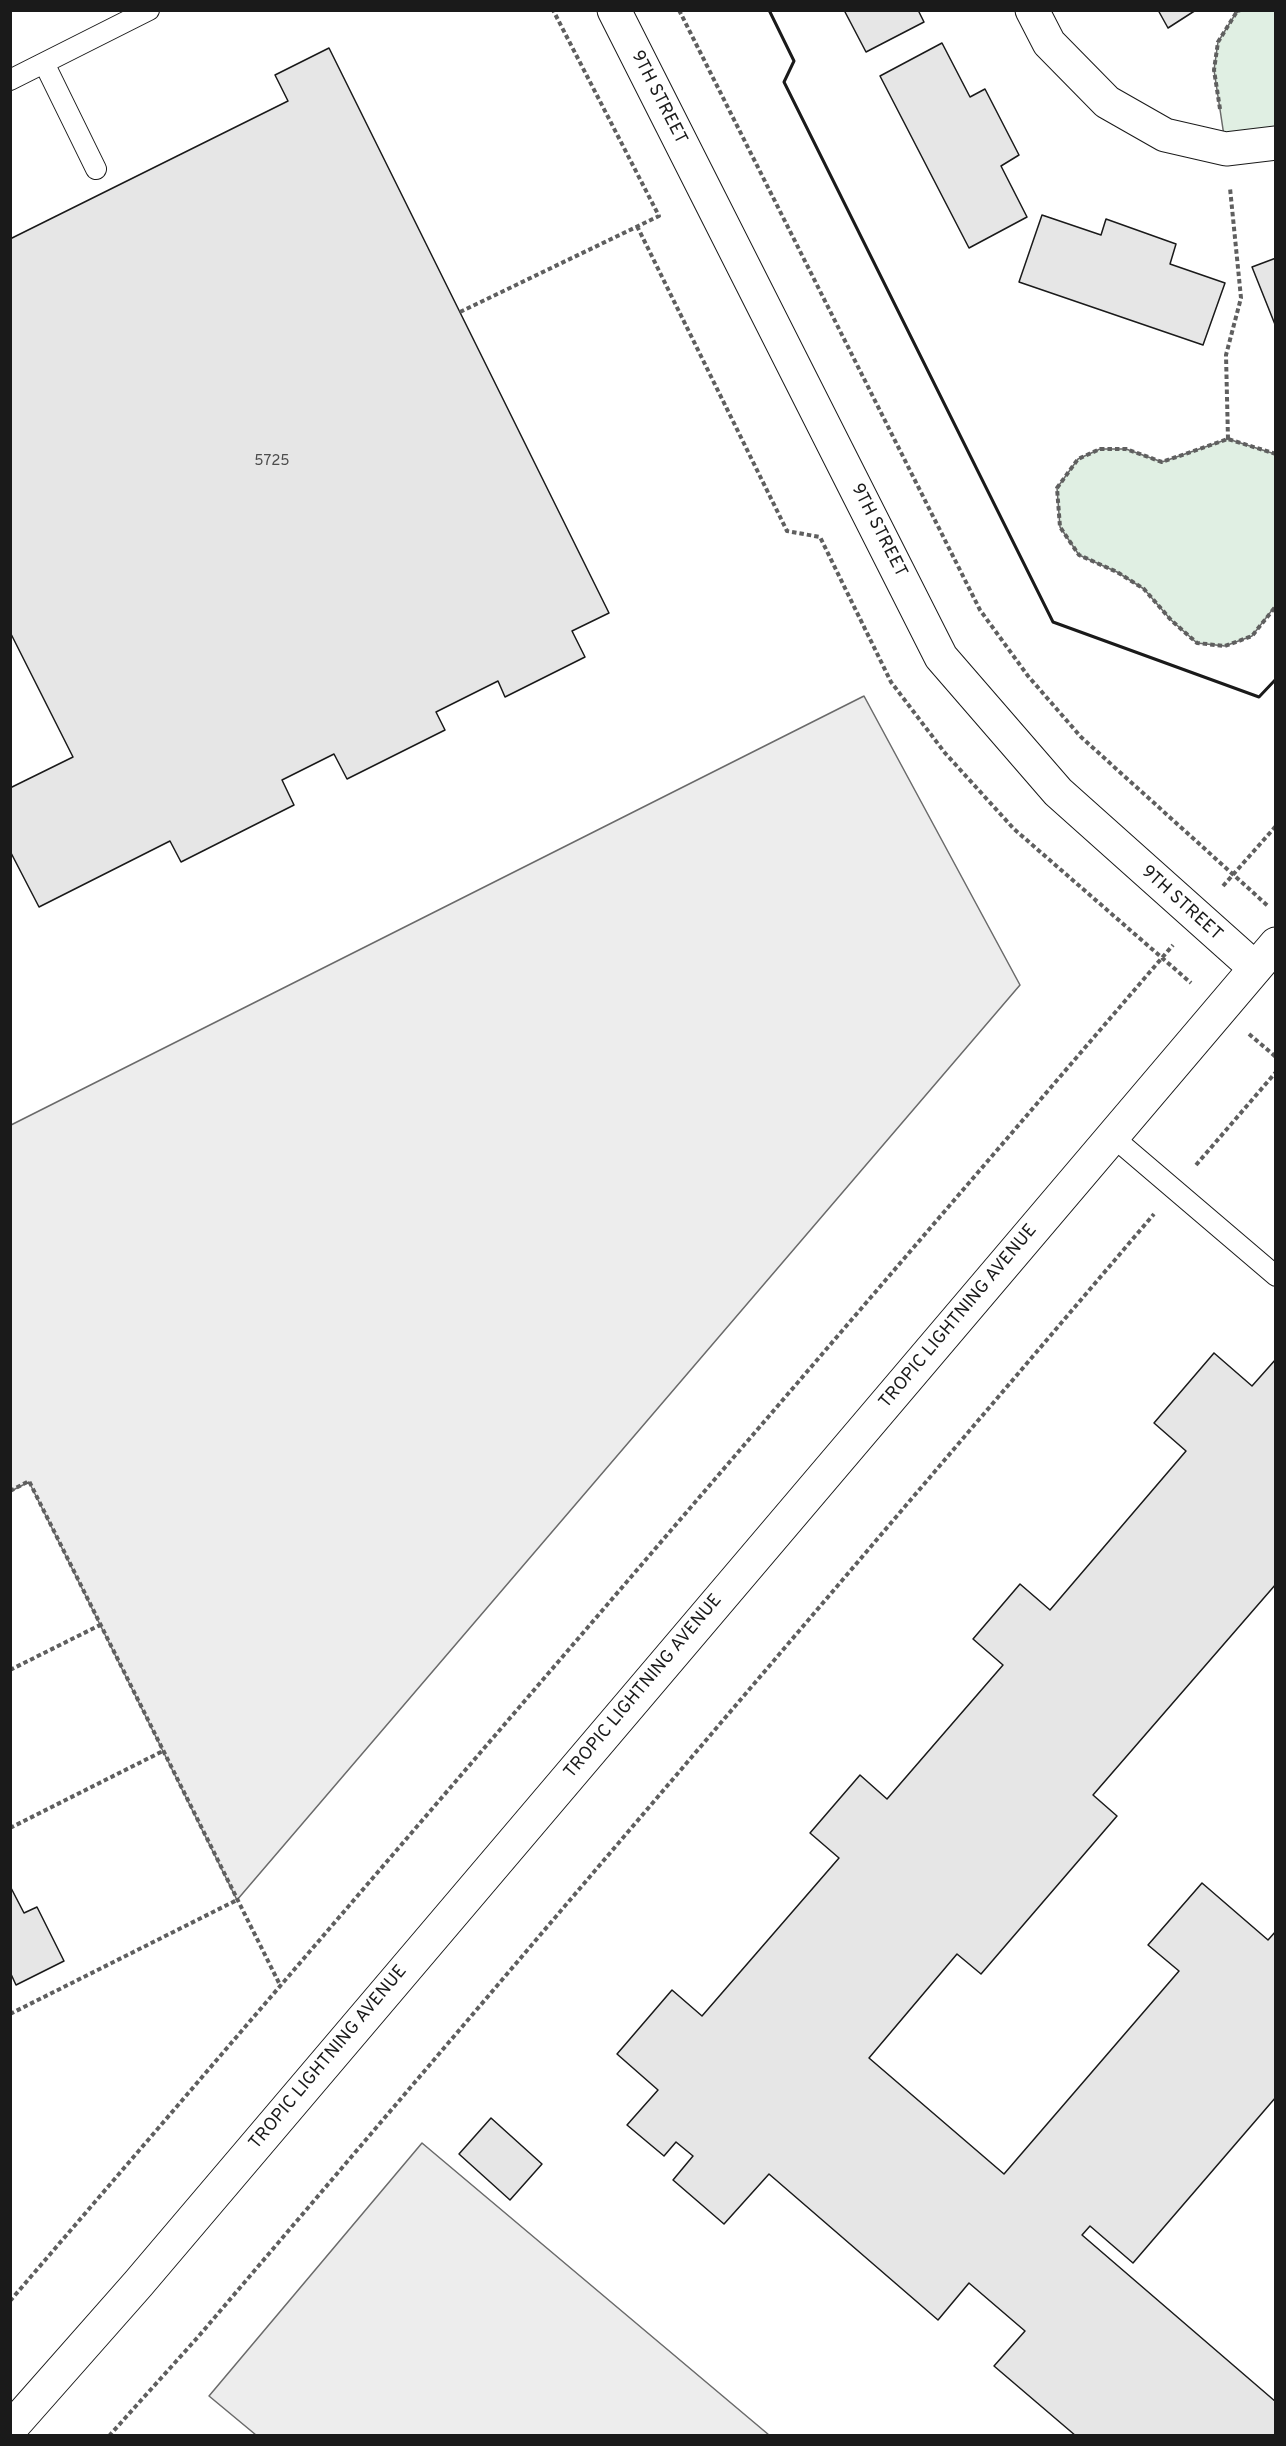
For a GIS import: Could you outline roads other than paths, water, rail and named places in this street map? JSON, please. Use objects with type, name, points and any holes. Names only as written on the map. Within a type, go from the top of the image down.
[{"type":"main road","name":"9TH STREET","points":[[614,10],[941,657],[1058,792],[1196,918],[1265,956]]},
{"type":"main road","points":[[1032,10],[1049,43],[1107,102],[1165,135],[1226,149],[1275,143]]},
{"type":"main road","name":"TROPIC LIGHTNING AVENUE","points":[[10,2428],[138,2284],[1265,956]]},
{"type":"lane","points":[[10,80],[149,10]]},
{"type":"lane","points":[[44,63],[96,169]]},
{"type":"lane","points":[[1113,1137],[1275,1276]]}]
